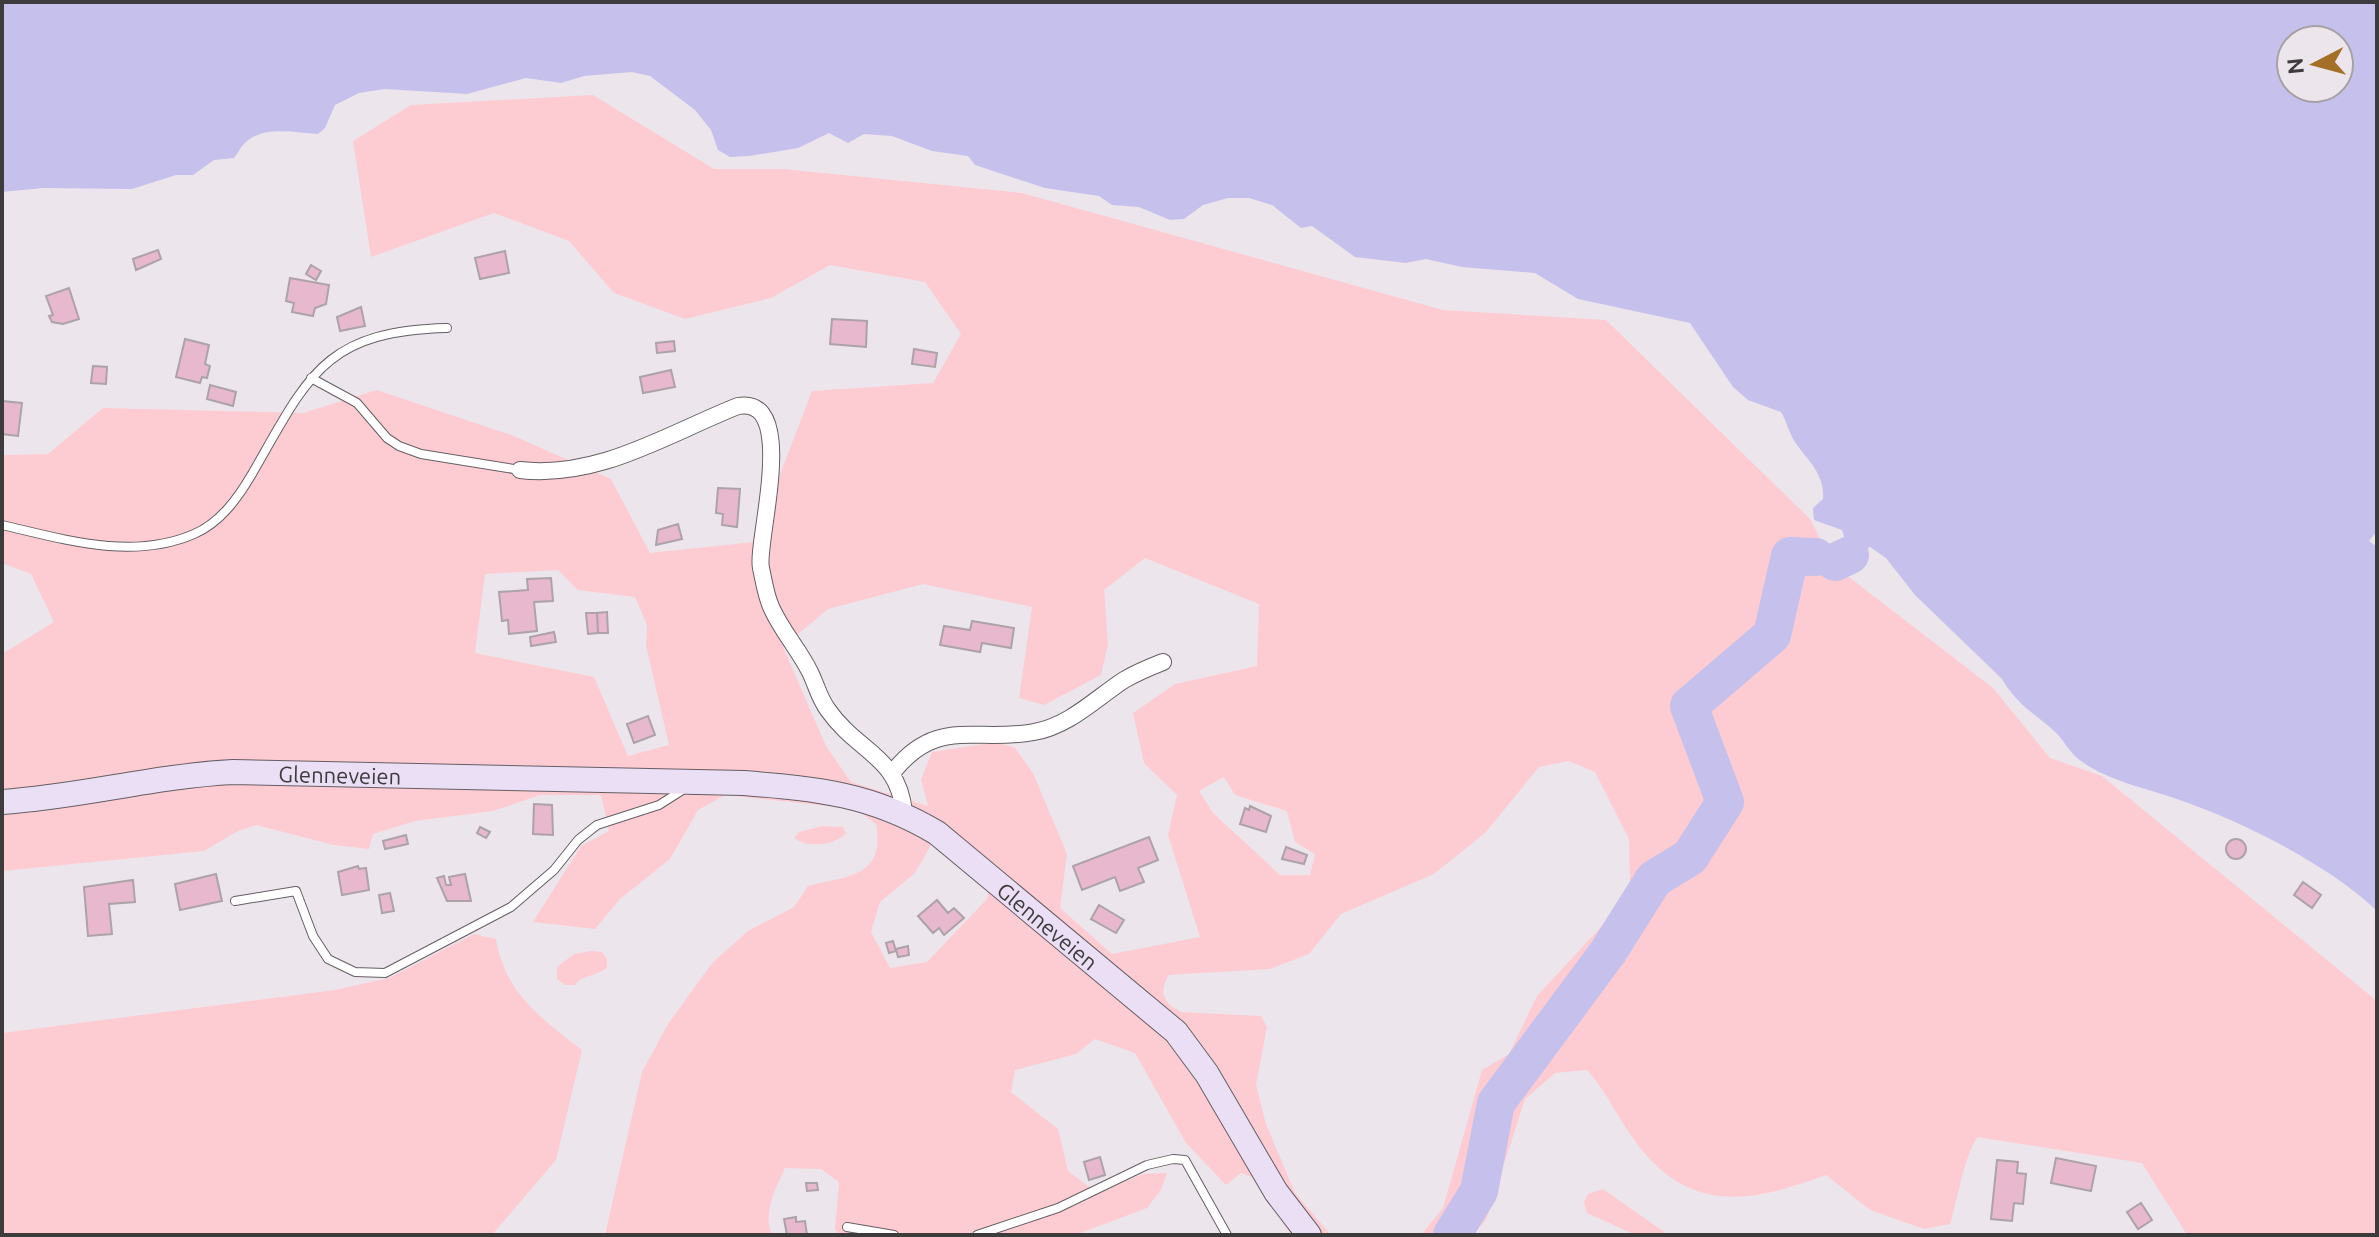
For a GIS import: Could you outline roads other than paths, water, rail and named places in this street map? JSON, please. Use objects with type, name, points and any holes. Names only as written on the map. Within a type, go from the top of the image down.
[{"type":"main road","name":"Glenneveien","points":[[2,802],[53,797],[170,776],[233,772],[682,782],[810,788],[856,796],[904,813],[963,852],[1176,1032],[1207,1074],[1276,1192],[1309,1235]]},
{"type":"street","points":[[520,470],[557,471],[612,460],[738,406],[751,407],[768,433],[773,459],[759,552],[769,603],[810,671],[827,709],[856,742],[893,772],[904,813]]},
{"type":"street","points":[[893,772],[908,753],[929,740],[964,734],[1034,732],[1053,727],[1078,714],[1127,678],[1163,662]]},
{"type":"lane","points":[[2,525],[106,547],[158,544],[191,536],[208,527],[234,500],[311,378],[338,354],[378,335],[405,329],[447,328]]},
{"type":"lane","points":[[311,378],[357,403],[387,438],[399,446],[421,454],[520,470]]},
{"type":"lane","points":[[235,901],[296,891],[313,936],[328,959],[355,972],[385,973],[511,907],[554,870],[578,840],[597,825],[659,805],[681,791],[682,782]]},
{"type":"lane","points":[[977,1235],[1058,1208],[1128,1172],[1173,1159],[1185,1160],[1227,1235]]},
{"type":"lane","points":[[847,1227],[894,1235]]},
{"type":"waterway","points":[[1835,562],[1850,555]]},
{"type":"waterway","points":[[1452,1235],[1479,1191],[1496,1103],[1608,952],[1654,879],[1690,857],[1725,802],[1689,706],[1772,635],[1790,556],[1816,557]]}]
